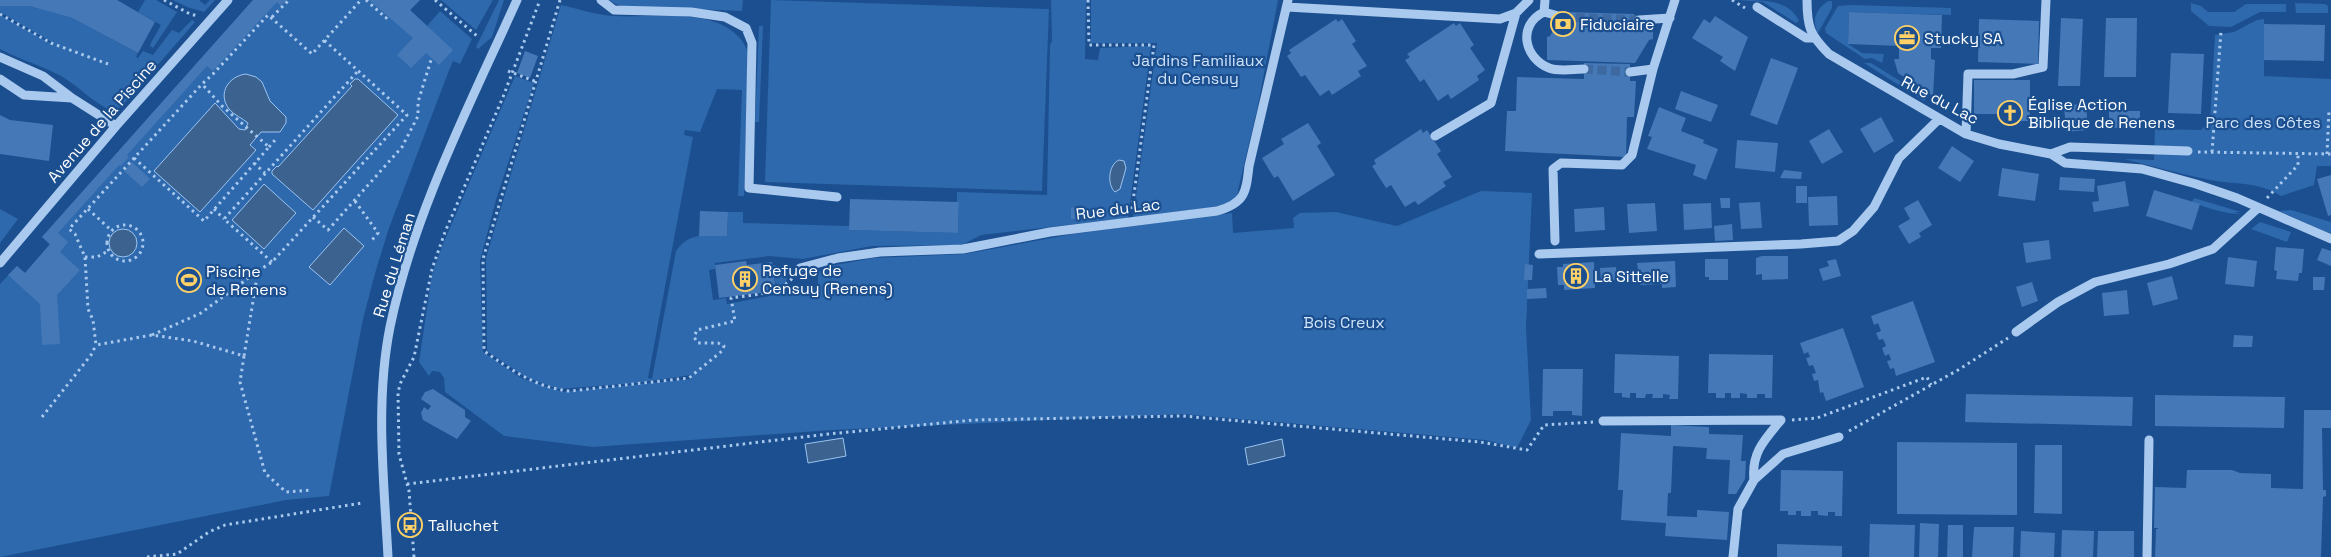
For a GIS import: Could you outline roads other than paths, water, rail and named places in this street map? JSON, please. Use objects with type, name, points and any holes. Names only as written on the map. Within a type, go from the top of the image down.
[{"type":"street","name":"Avenue de la Piscine","points":[[0,263],[116,126],[228,0]]},
{"type":"street","name":"Rue du Léman","points":[[388,557],[382,437],[383,391],[390,328],[416,233],[440,172],[517,0]]},
{"type":"street","points":[[601,0],[614,10],[691,12],[725,17],[746,28],[752,43],[749,188],[837,198]]},
{"type":"street","name":"Rue du Lac","points":[[800,268],[838,258],[963,249],[1050,232],[1217,211],[1233,206],[1240,200],[1246,187],[1288,3],[1500,19],[1516,13],[1530,0]]},
{"type":"street","points":[[1544,12],[1545,0]]},
{"type":"street","points":[[1555,241],[1553,169],[1561,163],[1622,165],[1632,155],[1652,69],[1675,0]]},
{"type":"street","points":[[1757,7],[1806,38],[1813,38],[1807,16],[1807,0]]},
{"type":"street","points":[[1966,134],[1968,74],[2013,74],[2042,67],[2046,0]]},
{"type":"street","points":[[1562,18],[1544,12],[1534,17],[1530,23],[1527,40],[1528,50],[1538,62],[1551,70],[1584,69]]},
{"type":"street","points":[[1435,136],[1491,103],[1516,13]]},
{"type":"street","points":[[1639,20],[1670,18]]},
{"type":"street","name":"Rue du Lac","points":[[1813,38],[1829,54],[1966,134],[1998,144],[2051,154],[2065,163],[2142,169],[2196,184],[2331,239]]},
{"type":"street","points":[[0,57],[43,76],[72,98],[116,126]]},
{"type":"street","points":[[1630,72],[1652,69]]},
{"type":"street","points":[[0,79],[24,94],[72,98]]},
{"type":"street","points":[[1539,254],[1838,241],[1858,226],[1876,203],[1899,158],[1939,119]]},
{"type":"street","points":[[2051,154],[2070,147],[2188,151]]},
{"type":"street","points":[[2016,332],[2058,302],[2095,282],[2169,264],[2213,249],[2258,208]]},
{"type":"street","points":[[1603,421],[1782,420],[1760,444],[1754,458],[1754,480]]},
{"type":"street","points":[[1733,557],[1738,509],[1754,480],[1783,454],[1839,437]]},
{"type":"street","points":[[2147,557],[2149,440]]},
{"type":"tunnel","points":[[1562,17],[1639,20]]},
{"type":"tunnel","points":[[1584,69],[1630,72]]},
{"type":"place","name":"Fiduciaire","points":[[1563,24]]},
{"type":"place","name":"Stucky SA","points":[[1907,38]]},
{"type":"place","name":"Église Action Biblique de Renens","points":[[2010,113]]},
{"type":"place","name":"La Sittelle","points":[[1576,276]]},
{"type":"place","name":"Refuge de Censuy (Renens)","points":[[745,279]]},
{"type":"place","name":"Piscine de Renens","points":[[189,280]]},
{"type":"place","name":"Talluchet","points":[[410,525]]},
{"type":"park label","name":"Jardins Familiaux du Censuy","points":[[1198,69]]},
{"type":"park label","name":"Parc des Côtes","points":[[2263,122]]},
{"type":"park label","name":"Bois Creux","points":[[1344,322]]}]
